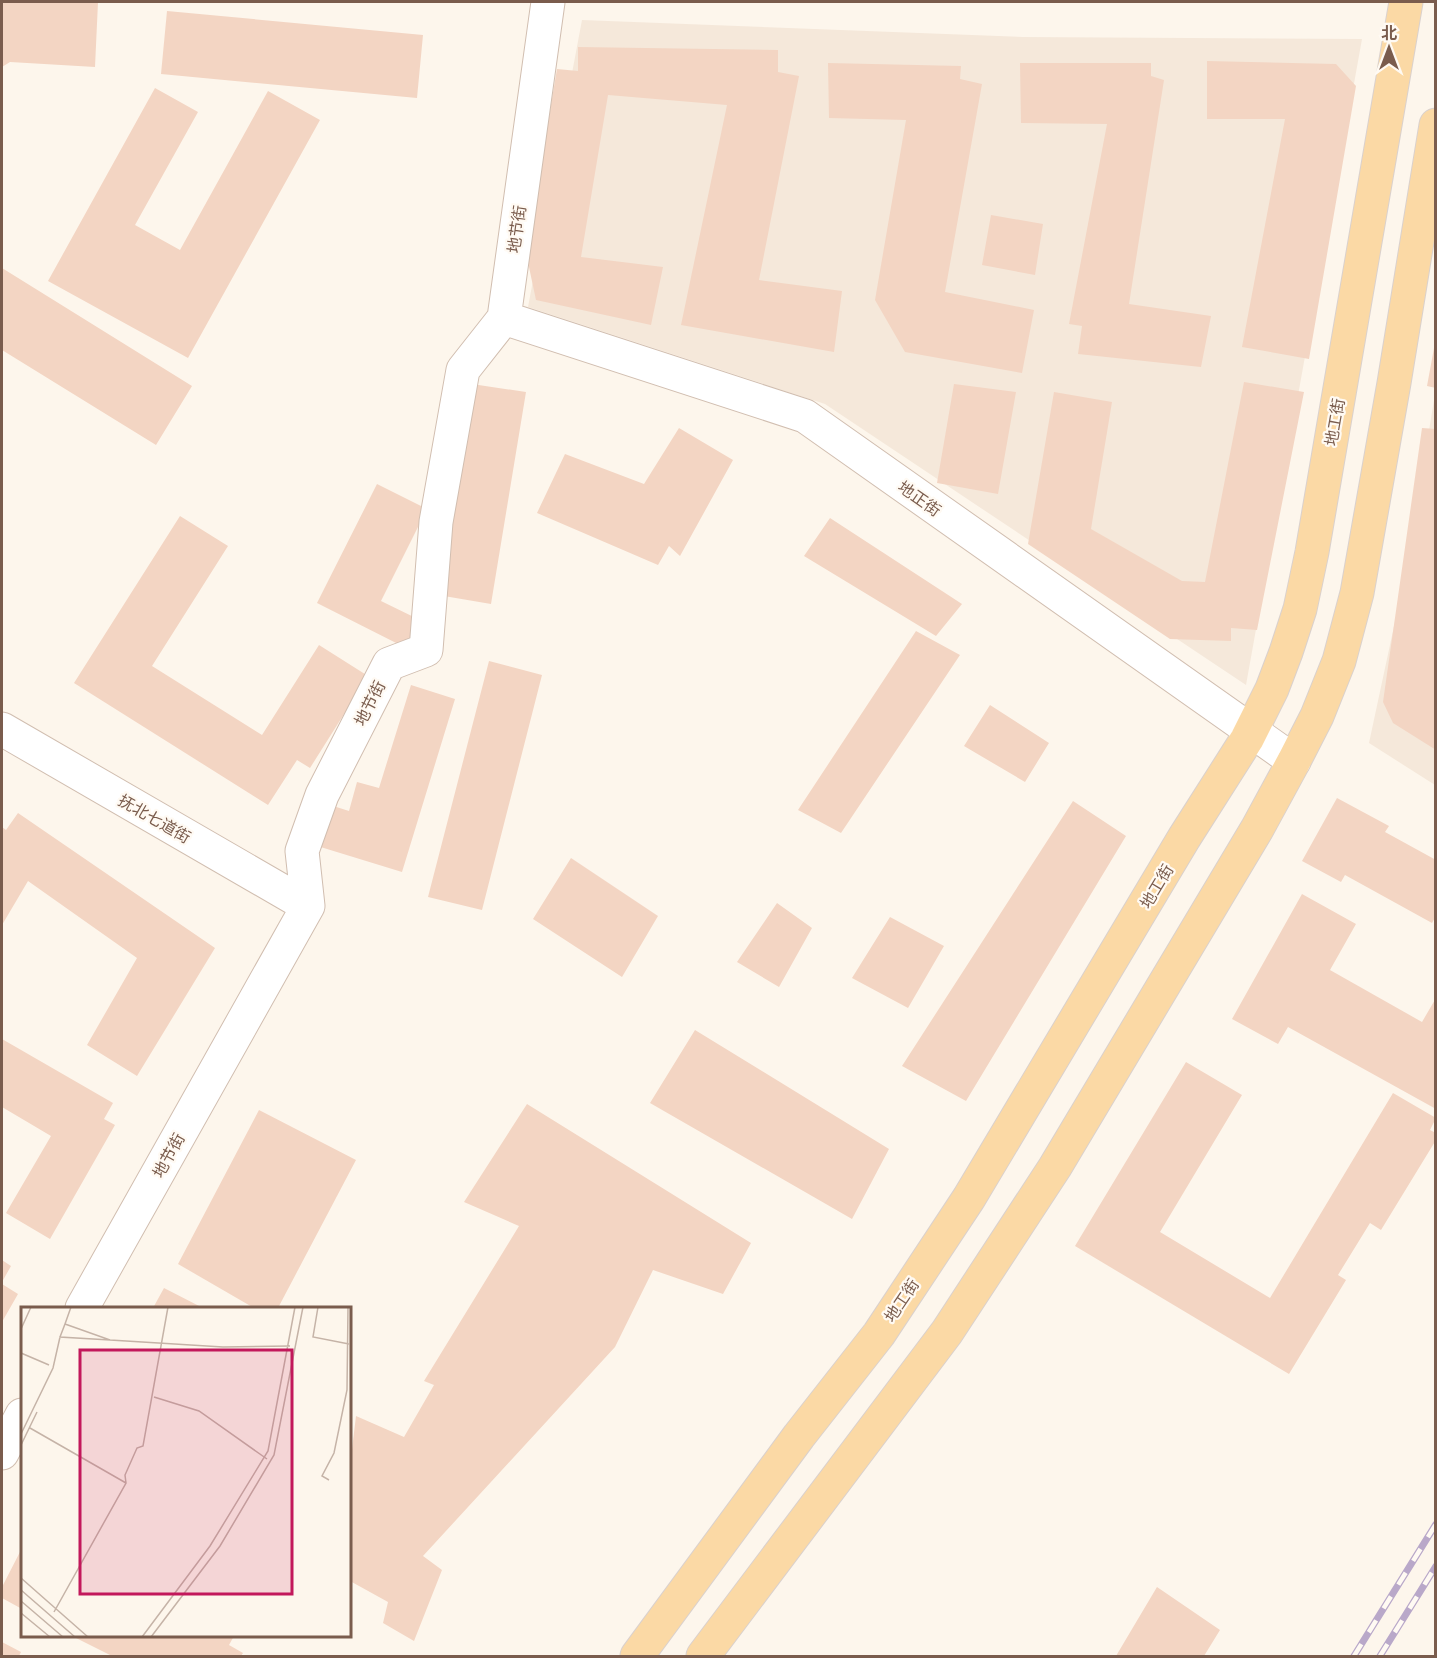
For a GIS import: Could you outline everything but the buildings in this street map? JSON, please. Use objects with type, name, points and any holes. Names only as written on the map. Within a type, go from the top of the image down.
[{"type":"main road","name":"地工街","points":[[637,1656],[799,1436],[879,1334],[969,1198],[1184,838],[1251,732],[1272,689],[1300,609],[1312,552],[1406,2]]},
{"type":"main road","points":[[703,1656],[947,1332],[1055,1167],[1257,829],[1317,716],[1339,661],[1357,592],[1436,125]]},
{"type":"street","name":"地节街","points":[[83,1307],[308,906],[302,851],[322,795],[389,664],[426,650],[436,522],[463,370],[504,318],[548,2]]},
{"type":"street","name":"地正街","points":[[504,318],[805,416],[1294,761]]},
{"type":"street","name":"抚北七道街","points":[[2,729],[308,906]]},
{"type":"street","points":[[2,1453],[21,1417]]},
{"type":"shaded area","points":[[582,20],[1023,37],[1362,39],[1246,685],[825,404],[528,307]]},
{"type":"shaded area","points":[[1435,394],[1435,785],[1369,743],[1406,570]]},
{"type":"railway","points":[[1354,1656],[1436,1524]]},
{"type":"railway","points":[[1380,1656],[1436,1566]]}]
